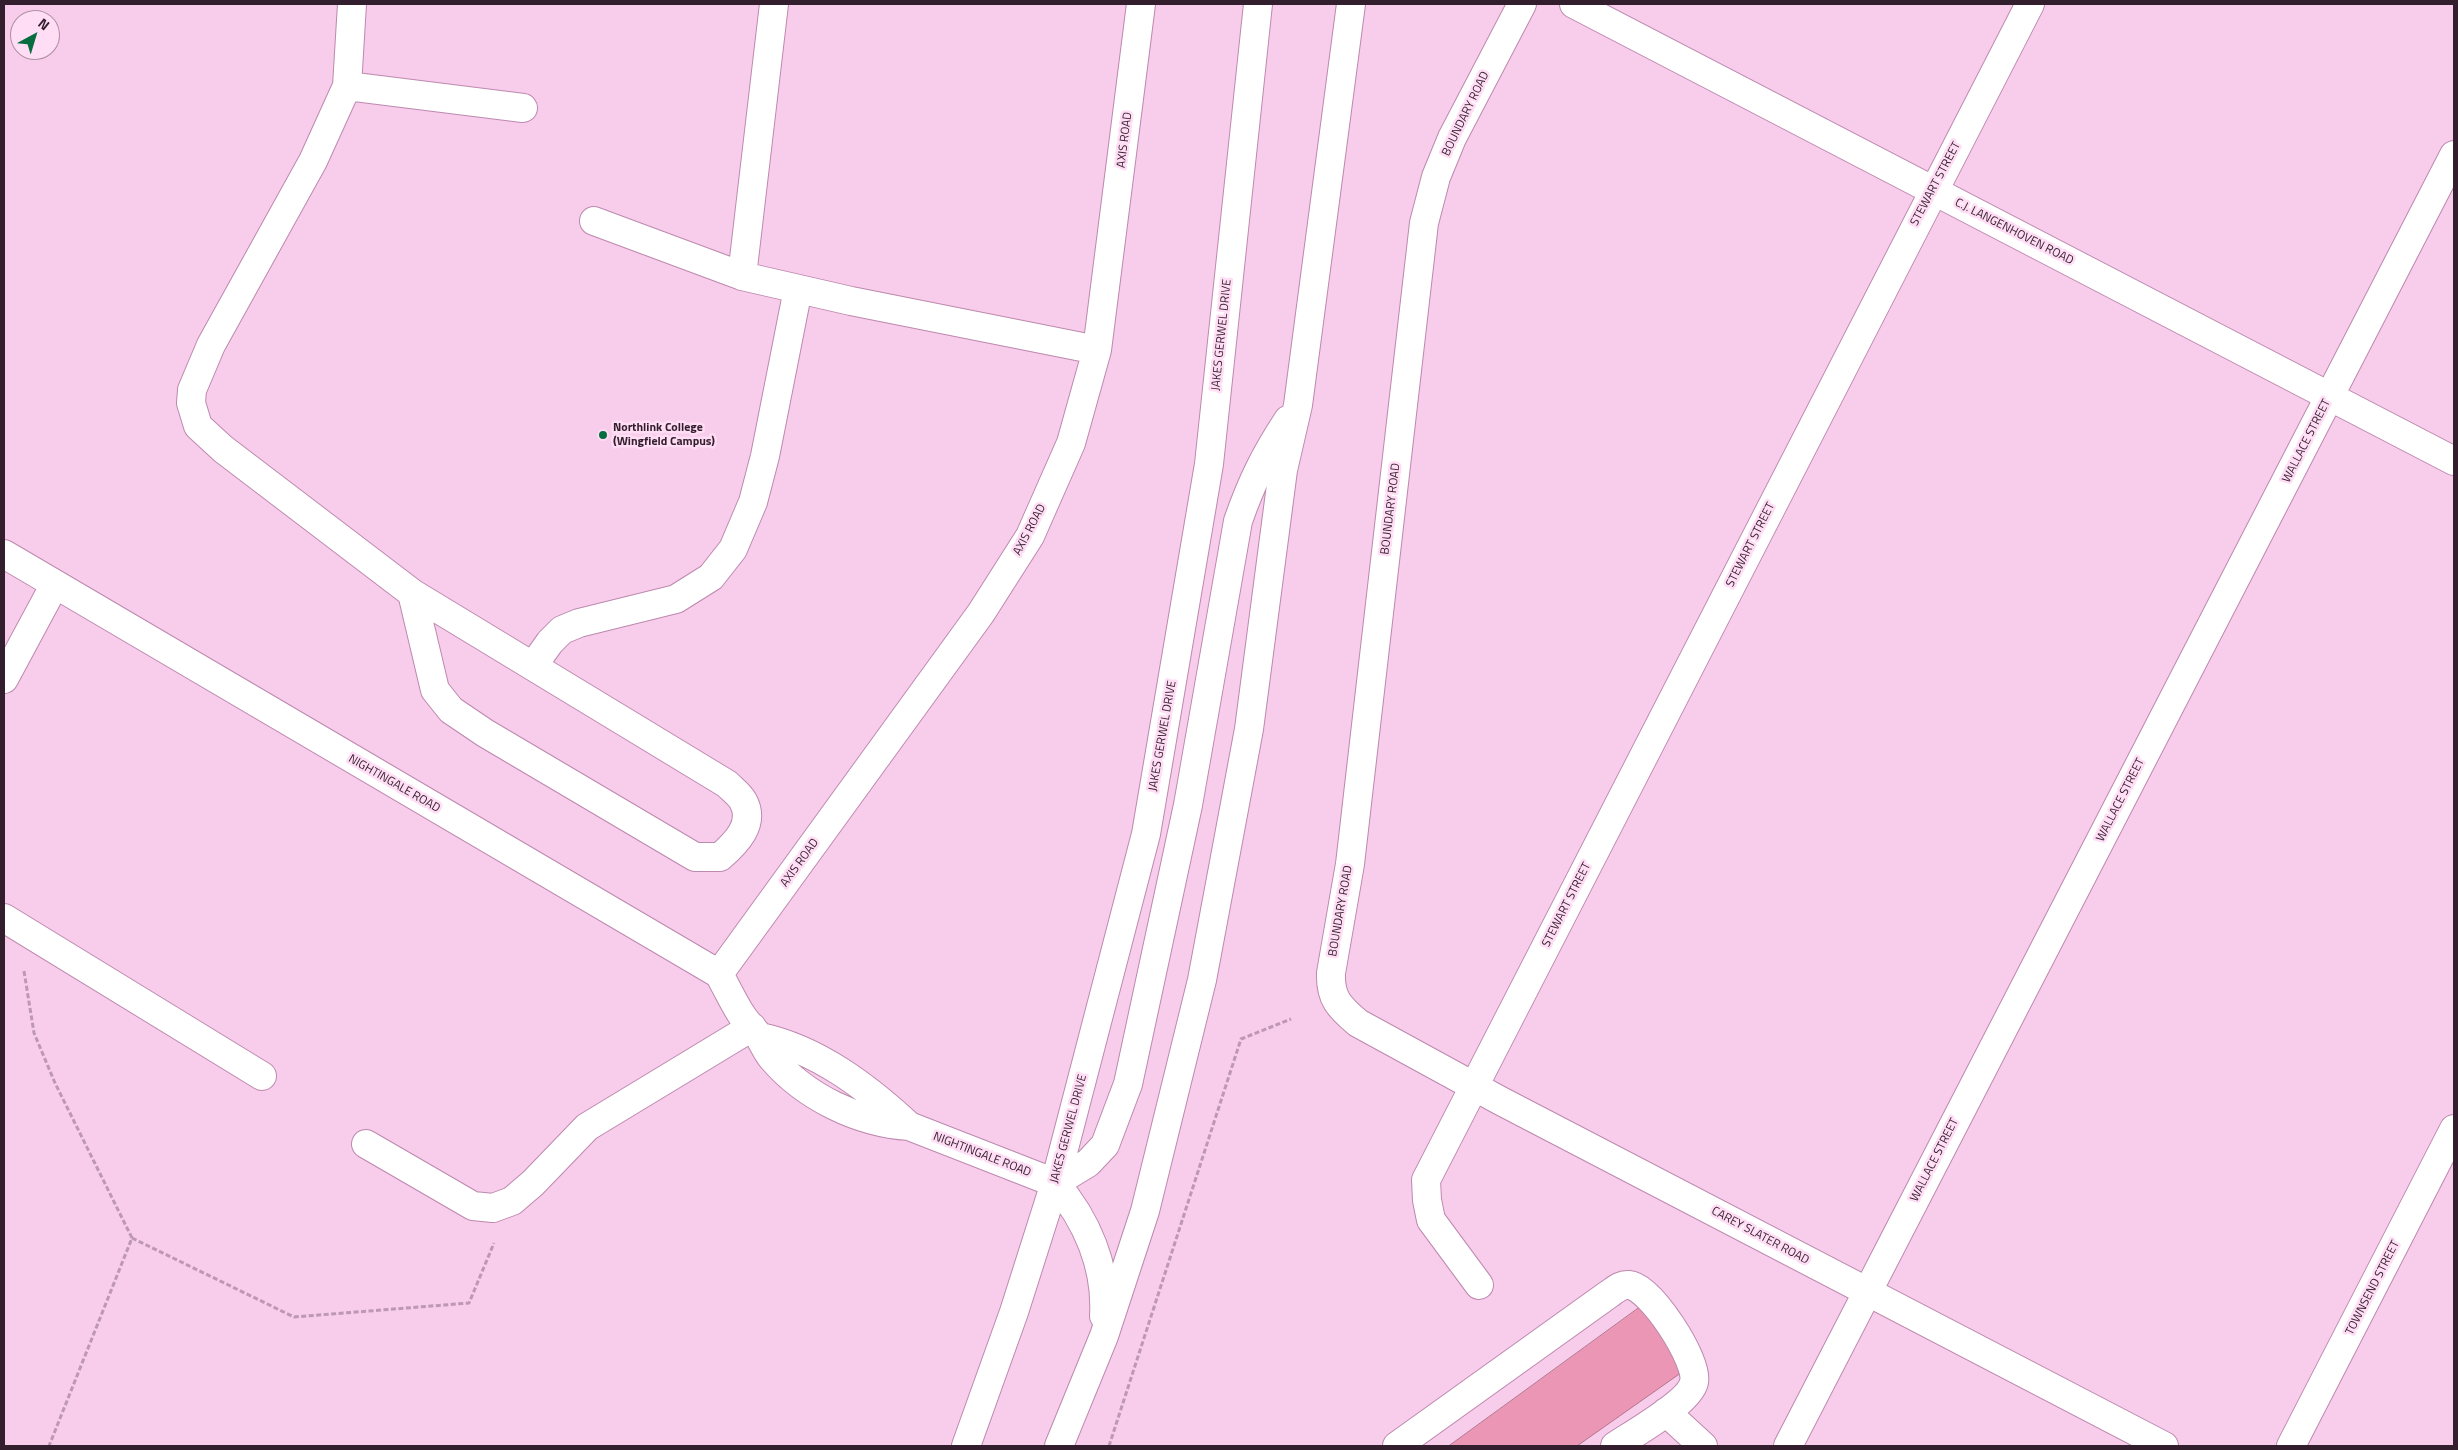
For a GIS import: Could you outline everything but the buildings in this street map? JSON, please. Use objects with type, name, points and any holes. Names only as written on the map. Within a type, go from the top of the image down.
[{"type":"main road","points":[[352,4],[347,86],[313,161],[211,345],[192,390],[191,403],[198,426],[223,449],[412,593],[727,784],[743,801],[747,820],[738,842],[720,857],[695,857],[484,733],[451,710],[435,690],[412,593]]},
{"type":"main road","points":[[742,276],[774,4]]},
{"type":"main road","name":"AXIS ROAD","points":[[719,974],[981,613],[1030,536],[1071,443],[1097,350],[1142,4]]},
{"type":"main road","name":"JAKES GERWEL DRIVE","points":[[966,1446],[1014,1312],[1055,1183],[1148,824],[1209,464],[1258,4]]},
{"type":"main road","points":[[1059,1446],[1104,1336],[1145,1211],[1202,980],[1249,730],[1283,470],[1298,405],[1351,4]]},
{"type":"main road","name":"BOUNDARY ROAD","points":[[1358,1023],[1341,1009],[1330,991],[1330,973],[1350,864],[1424,222],[1436,177],[1452,138],[1522,4]]},
{"type":"main road","name":"C.J. LANGENHOVEN ROAD","points":[[1574,4],[2454,461]]},
{"type":"main road","name":"STEWART STREET","points":[[1479,1285],[1431,1220],[1426,1200],[1426,1180],[2030,4]]},
{"type":"main road","points":[[347,86],[523,108]]},
{"type":"main road","name":"WALLACE STREET","points":[[1788,1446],[2454,155]]},
{"type":"main road","points":[[594,222],[742,276],[798,290],[1097,350]]},
{"type":"main road","points":[[533,666],[550,642],[562,630],[579,623],[676,599],[711,578],[733,550],[753,502],[765,456],[798,290]]},
{"type":"main road","points":[[1104,1336],[1104,1287],[1096,1253],[1080,1218],[1055,1183],[1074,1174],[1088,1163],[1105,1145],[1128,1084],[1188,805],[1238,521],[1253,478],[1265,455],[1298,405]]},
{"type":"main road","name":"NIGHTINGALE ROAD","points":[[4,554],[719,974],[770,1056],[787,1074],[829,1103],[857,1116],[884,1125],[909,1126],[1055,1183]]},
{"type":"main road","points":[[4,679],[55,584]]},
{"type":"main road","points":[[10,922],[262,1076]]},
{"type":"main road","name":"CAREY SLATER ROAD","points":[[1358,1023],[1474,1086],[2164,1446]]},
{"type":"main road","points":[[366,1144],[473,1206],[493,1208],[512,1201],[533,1183],[587,1126],[756,1032]]},
{"type":"main road","name":"TOWNSEND STREET","points":[[2291,1446],[2454,1129]]},
{"type":"main road","points":[[1397,1446],[1622,1285],[1630,1284],[1640,1288],[1650,1296],[1684,1346],[1692,1363],[1694,1382],[1686,1395],[1666,1412],[1615,1446]]},
{"type":"main road","points":[[1666,1412],[1703,1446]]},
{"type":"path","points":[[10,922],[34,1033],[55,1083],[132,1238],[294,1317],[469,1303],[512,1201]]},
{"type":"path","points":[[1108,1446],[1241,1039],[1291,1020]]},
{"type":"path","points":[[49,1446],[132,1238]]},
{"type":"place","name":"Northlink College (Wingfield Campus)","points":[[603,435]]}]
